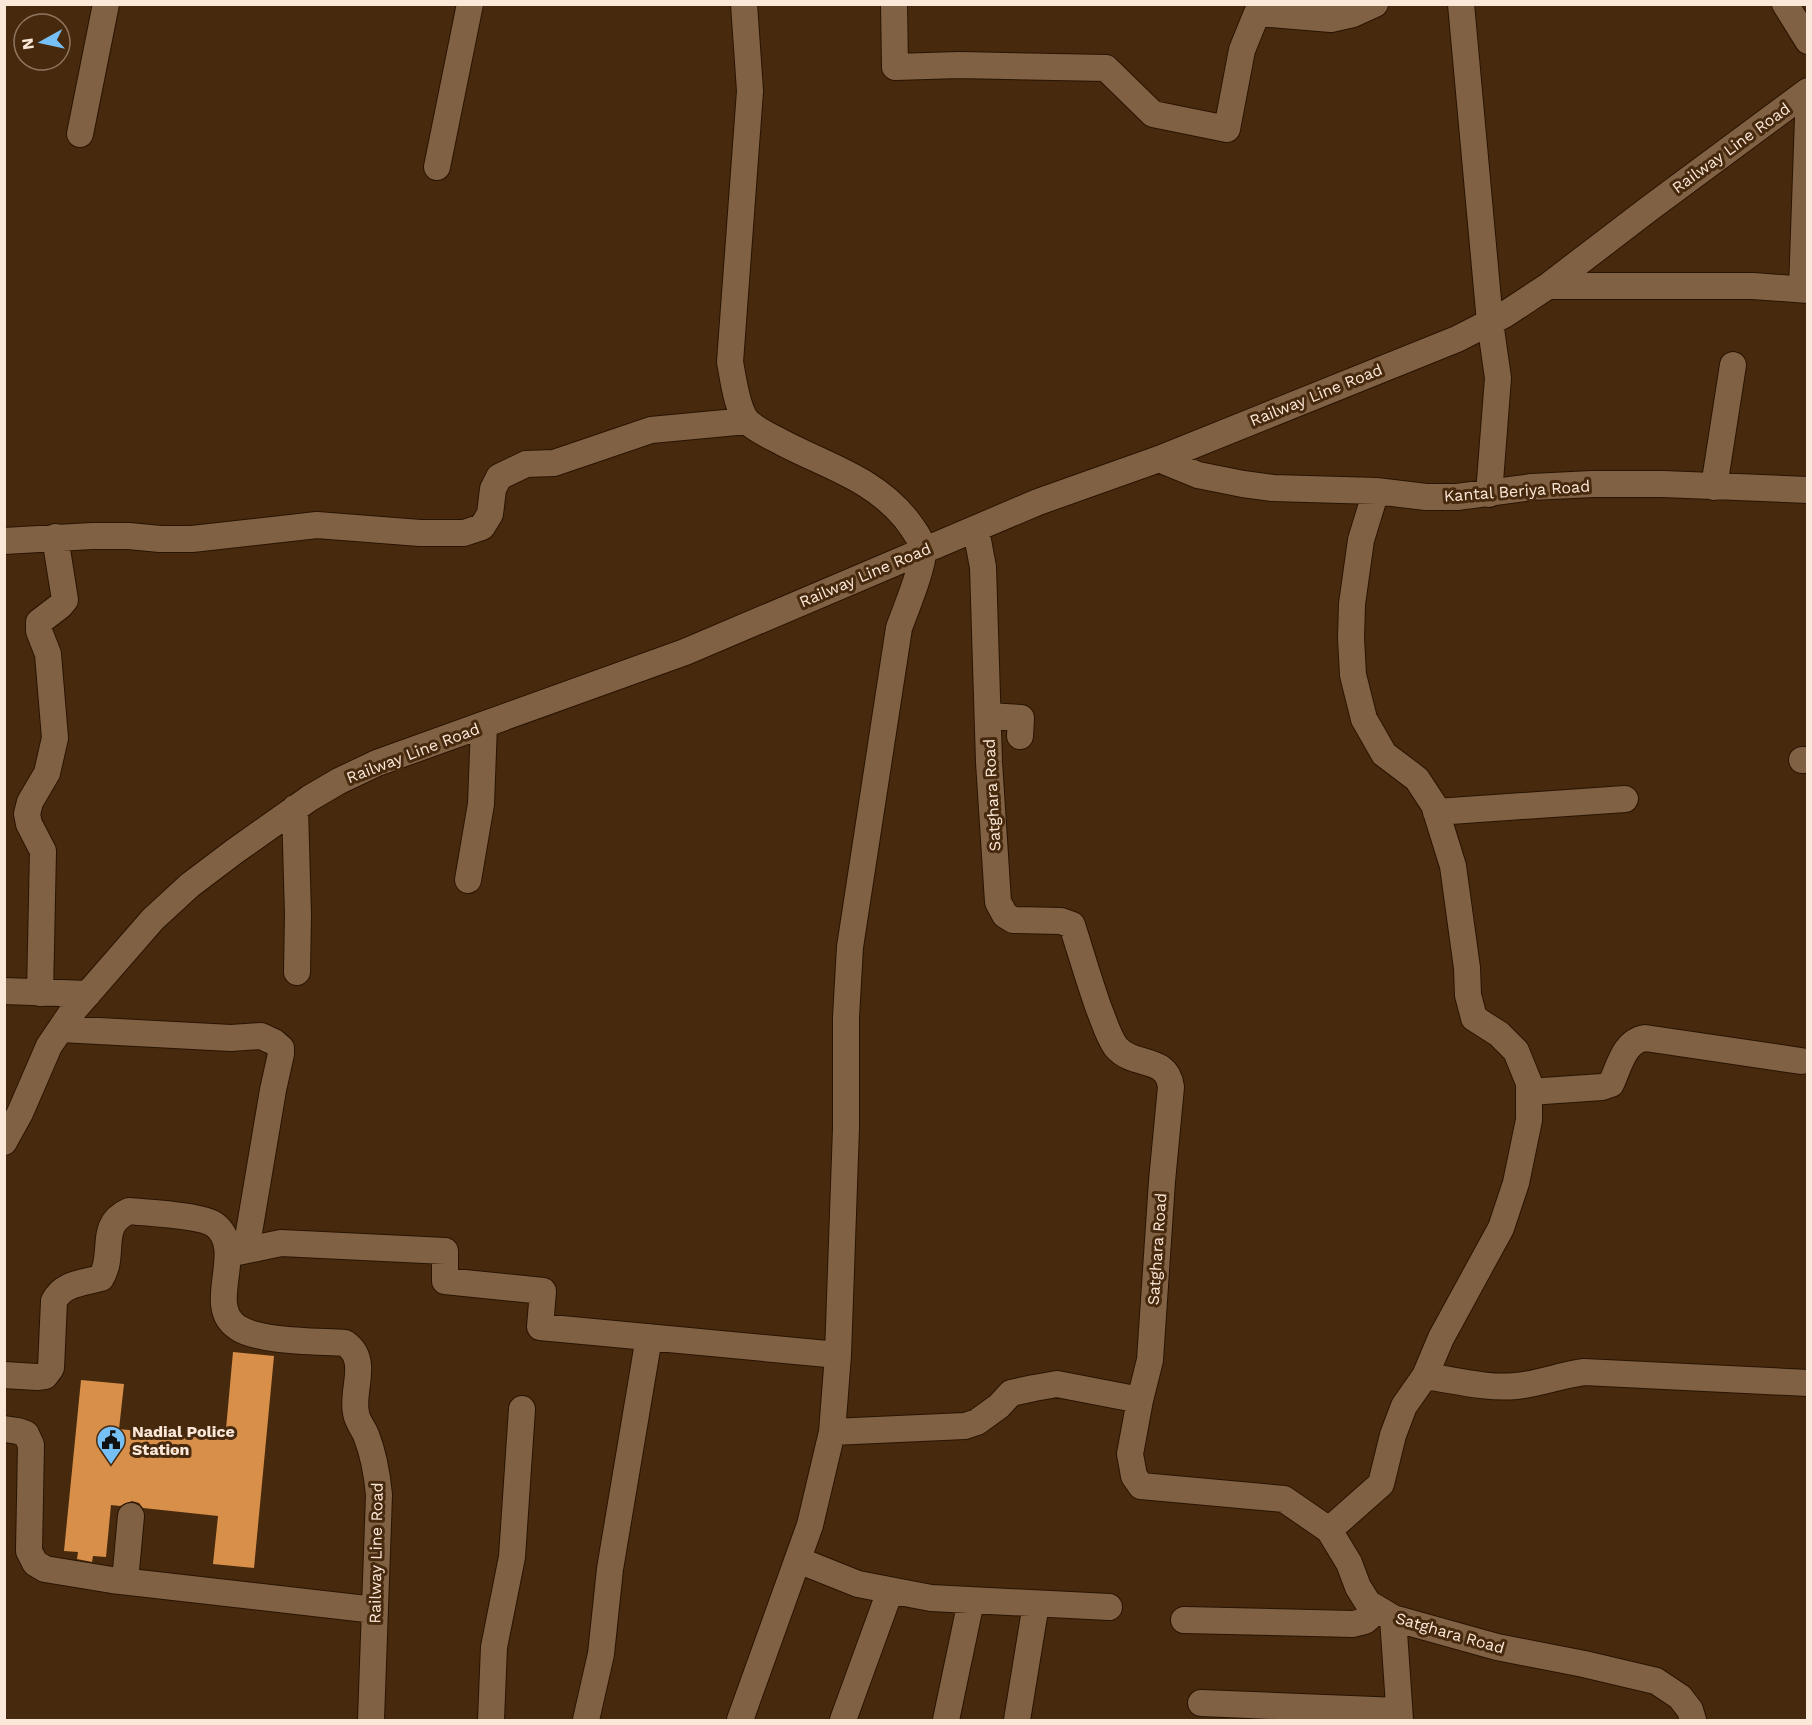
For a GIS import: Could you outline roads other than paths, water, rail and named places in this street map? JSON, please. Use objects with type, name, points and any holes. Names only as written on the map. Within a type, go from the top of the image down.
[{"type":"street","points":[[80,134],[106,4]]},
{"type":"street","points":[[437,167],[470,4]]},
{"type":"street","points":[[744,4],[750,91],[730,362],[737,397],[747,421]]},
{"type":"street","points":[[894,4],[895,67],[958,65],[1106,68],[1154,114],[1227,129],[1247,13],[1331,19],[1353,14],[1375,4]]},
{"type":"street","points":[[1461,4],[1490,322],[1498,378],[1489,494]]},
{"type":"street","points":[[1785,4],[1808,41]]},
{"type":"street","name":"Railway Line Road","points":[[4,1142],[20,1113],[49,1046],[72,1012],[153,919],[190,885],[296,808],[339,781],[377,763],[685,652],[1038,502],[1159,459],[1458,339],[1548,286],[1808,91]]},
{"type":"street","points":[[1548,286],[1753,286],[1805,289],[1808,118]]},
{"type":"street","points":[[1714,487],[1733,364]]},
{"type":"street","points":[[4,541],[55,537],[192,538],[317,525],[420,533],[464,533],[482,526],[490,514],[493,489],[499,477],[526,464],[554,463],[651,430],[747,421],[782,442],[841,468],[873,487],[896,506],[907,520],[924,551],[917,579],[899,628],[850,946],[846,1017],[846,1128],[838,1355],[832,1432],[810,1525],[740,1720]]},
{"type":"street","name":"Kantal Beriya Road","points":[[1159,459],[1198,475],[1273,488],[1376,491],[1457,498],[1559,485],[1663,484],[1808,490]]},
{"type":"street","points":[[1329,1530],[1381,1484],[1393,1435],[1404,1406],[1425,1376],[1441,1338],[1501,1228],[1516,1183],[1529,1120],[1529,1083],[1516,1052],[1499,1034],[1474,1018],[1468,995],[1467,968],[1453,866],[1434,805],[1417,779],[1384,754],[1364,719],[1353,675],[1352,604],[1361,540],[1376,491]]},
{"type":"street","name":"Satghara Road","points":[[976,530],[983,567],[989,762],[998,902],[1005,915],[1013,920],[1061,921],[1072,925],[1099,1007],[1116,1046],[1128,1057],[1160,1067],[1167,1072],[1170,1078],[1150,1360],[1130,1454],[1134,1476],[1141,1486],[1284,1499],[1329,1530],[1349,1563],[1358,1587],[1368,1603],[1385,1614],[1497,1647],[1656,1681],[1680,1697],[1690,1710],[1693,1720]]},
{"type":"street","points":[[40,993],[43,851],[29,824],[27,814],[30,802],[47,773],[55,738],[48,654],[39,631],[39,622],[65,600],[55,537]]},
{"type":"street","points":[[988,716],[1021,718],[1020,736]]},
{"type":"street","points":[[468,880],[481,804],[484,725]]},
{"type":"street","points":[[1436,812],[1625,799]]},
{"type":"street","points":[[296,808],[297,972]]},
{"type":"street","points":[[4,991],[88,994]]},
{"type":"street","points":[[61,1029],[231,1038],[261,1036],[281,1048],[237,1252],[281,1243],[445,1251],[445,1281],[543,1291],[540,1327],[838,1355]]},
{"type":"street","points":[[1529,1092],[1602,1087],[1611,1084],[1629,1044],[1637,1039],[1645,1038],[1801,1061]]},
{"type":"street","name":"Railway Line Road","points":[[4,1375],[45,1376],[51,1368],[54,1301],[58,1293],[66,1286],[101,1278],[105,1271],[111,1224],[119,1216],[129,1211],[203,1220],[215,1226],[237,1252],[225,1311],[235,1327],[253,1335],[345,1343],[354,1349],[358,1362],[356,1413],[377,1469],[379,1494],[371,1720]]},
{"type":"street","points":[[586,1720],[601,1654],[610,1569],[649,1337]]},
{"type":"street","points":[[1425,1376],[1501,1387],[1518,1386],[1584,1372],[1808,1383]]},
{"type":"street","points":[[832,1432],[965,1426],[977,1422],[999,1406],[1011,1393],[1057,1384],[1140,1400]]},
{"type":"street","points":[[491,1720],[494,1647],[512,1557],[522,1409]]},
{"type":"street","points":[[4,1430],[26,1434],[31,1445],[29,1551],[35,1563],[45,1569],[125,1581],[375,1610]]},
{"type":"street","points":[[125,1581],[130,1515]]},
{"type":"street","points":[[798,1560],[858,1584],[931,1598],[1109,1607]]},
{"type":"street","points":[[843,1720],[890,1591]]},
{"type":"street","points":[[946,1720],[971,1601]]},
{"type":"street","points":[[1017,1720],[1036,1604]]},
{"type":"street","points":[[1184,1620],[1353,1624],[1385,1614],[1400,1716],[1201,1703]]},
{"type":"place","name":"Nadial Police Station","points":[[111,1466]]}]
